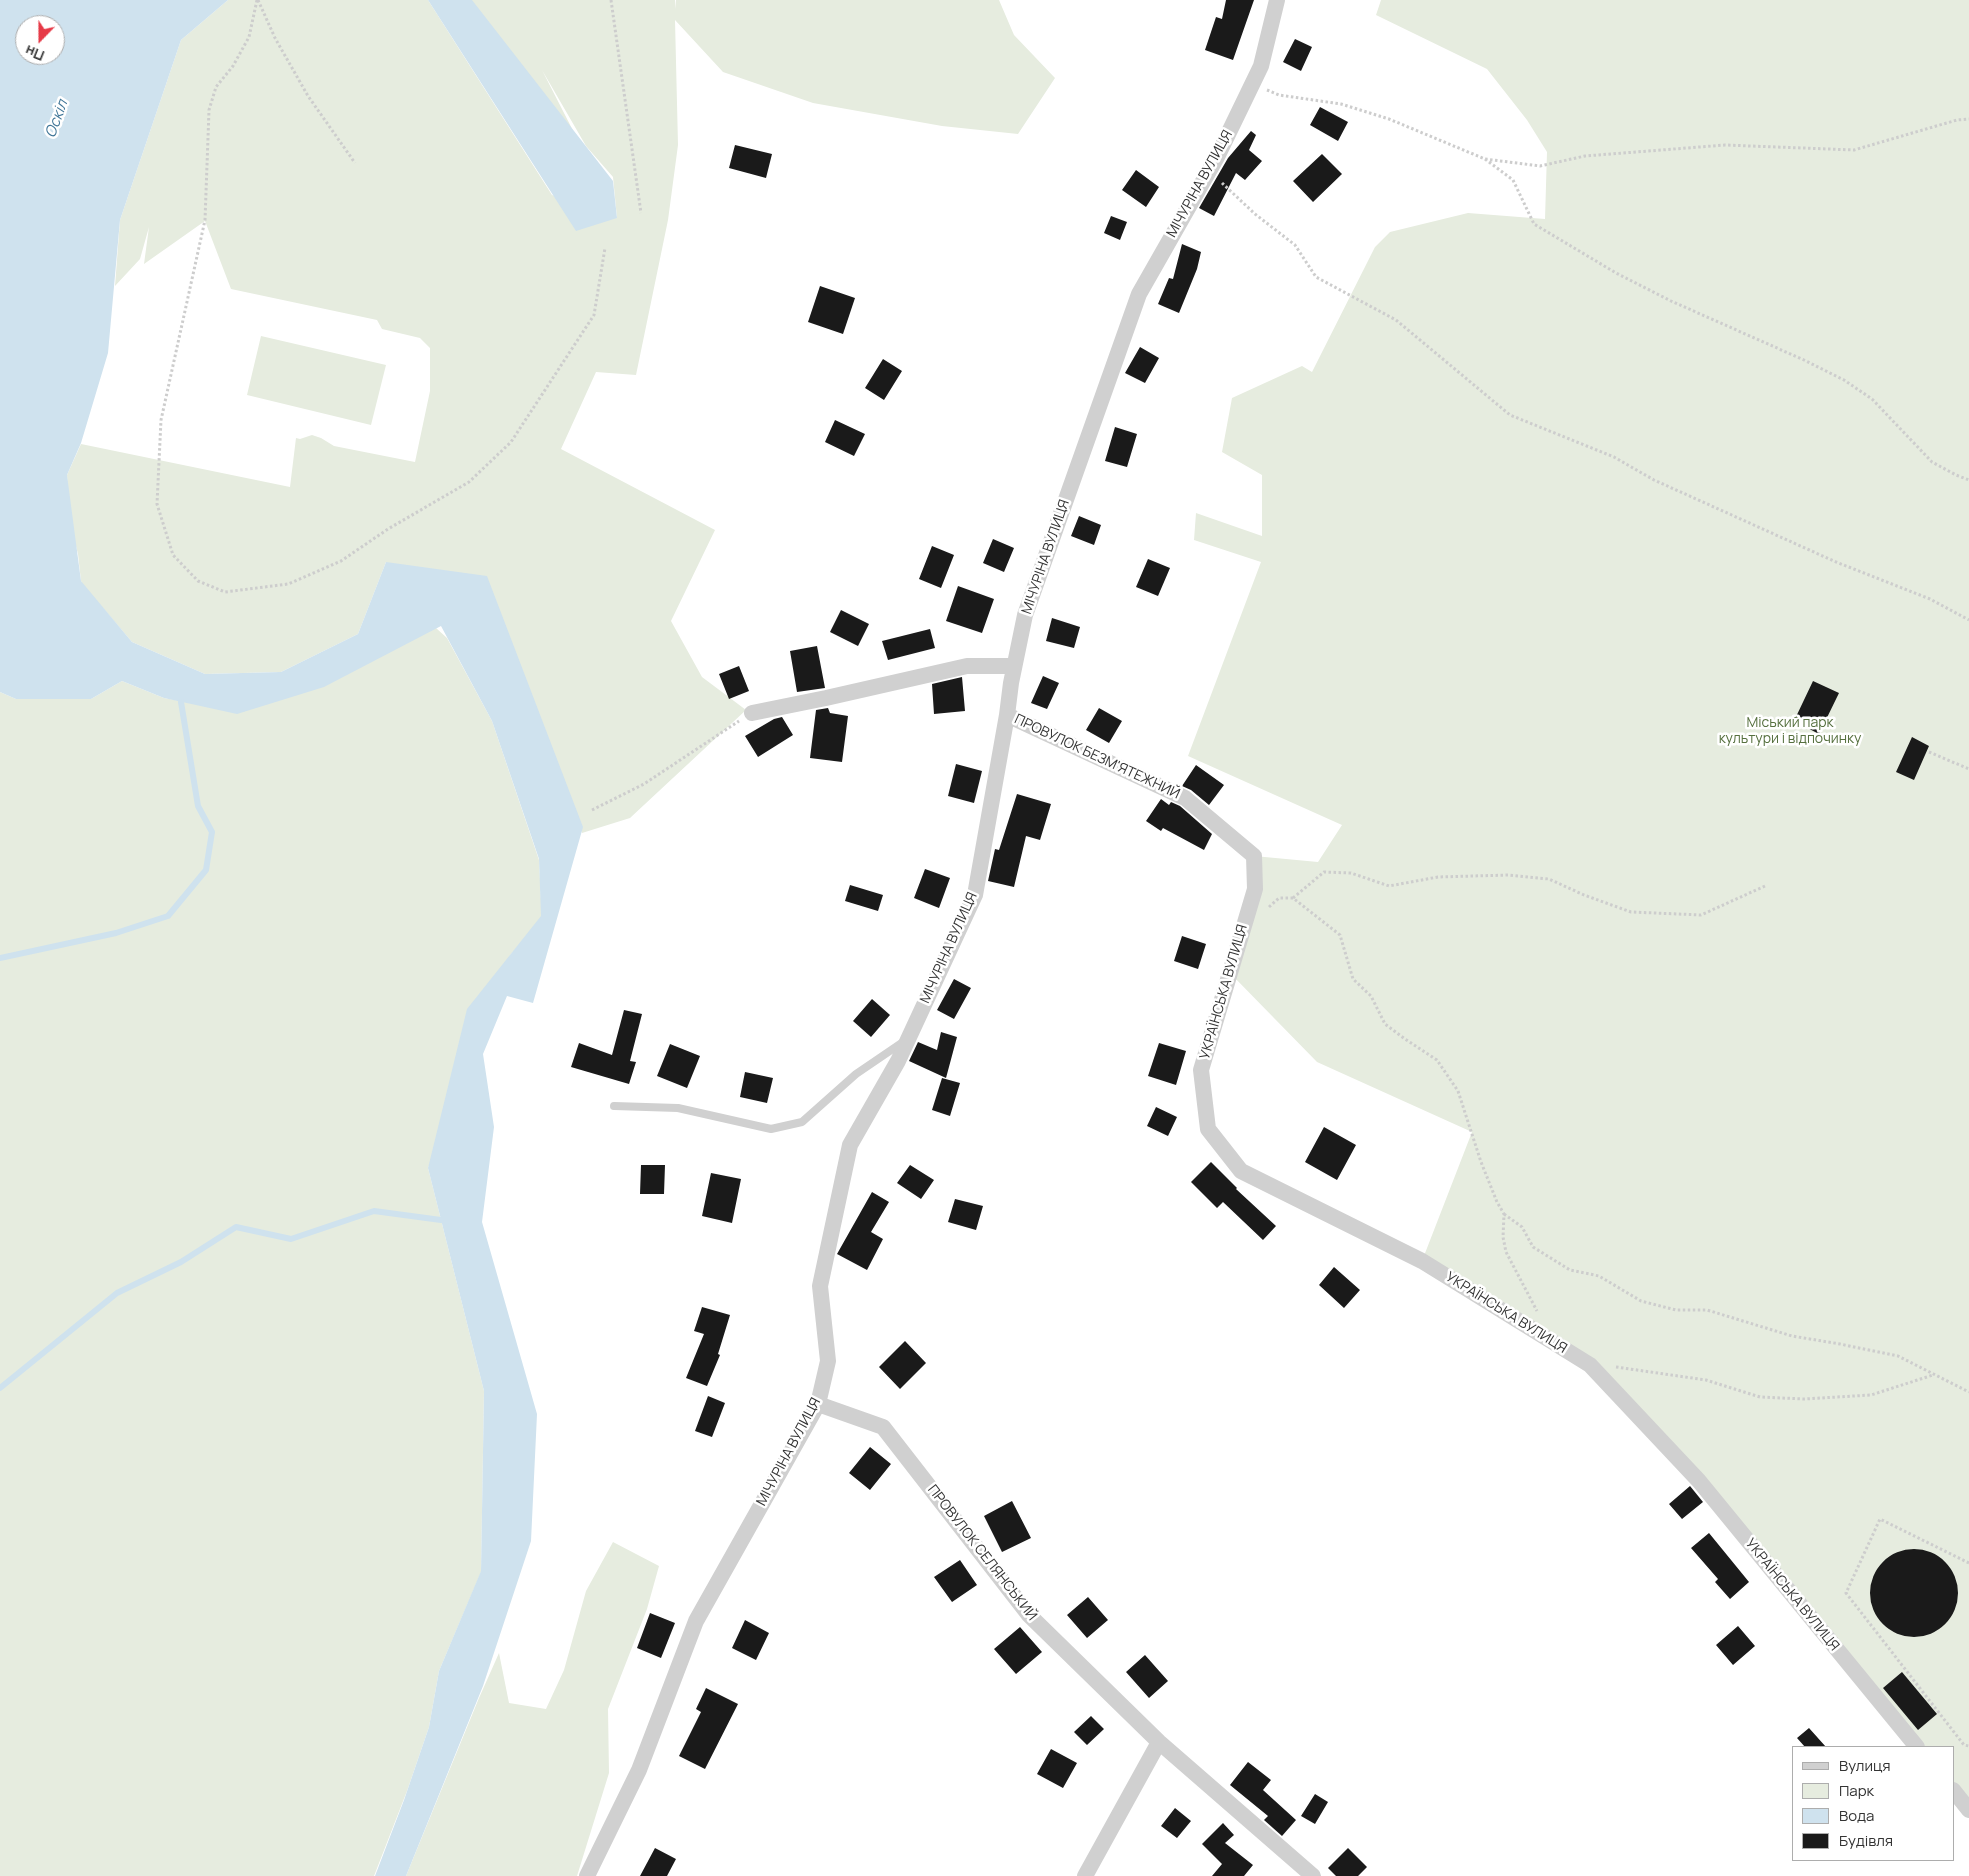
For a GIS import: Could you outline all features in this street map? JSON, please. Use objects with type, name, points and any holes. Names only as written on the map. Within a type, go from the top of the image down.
[{"type":"street","name":"МІЧУРІНА ВУЛИЦЯ","points":[[587,1876],[639,1770],[696,1620],[818,1404],[828,1361],[820,1286],[850,1145],[898,1061],[975,895],[1014,666],[1025,615],[1139,294],[1209,171],[1262,66],[1277,0]]},
{"type":"street","points":[[752,713],[967,666],[1014,666]]},
{"type":"street","name":"ПРОВУЛОК БЕЗМ'ЯТЕЖНИЙ","points":[[1007,715],[1185,798],[1254,856],[1255,889]]},
{"type":"street","name":"УКРАЇНСЬКА ВУЛИЦЯ","points":[[1255,889],[1201,1070],[1208,1129],[1241,1171],[1422,1261],[1590,1365],[1699,1481],[1916,1746]]},
{"type":"street","name":"ПРОВУЛОК СЕЛЯНСЬКИЙ","points":[[818,1404],[883,1427],[1029,1615],[1159,1742],[1313,1876]]},
{"type":"street","points":[[1085,1876],[1159,1742]]},
{"type":"street","points":[[1954,1791],[1969,1810]]},
{"type":"lane","points":[[614,1106],[678,1108],[771,1129],[802,1122],[856,1074],[909,1038]]},
{"type":"path","points":[[257,0],[275,38],[308,96],[354,163]]},
{"type":"path","points":[[257,0],[249,36],[233,66],[216,87],[209,110],[205,220],[161,420],[157,504],[173,555],[198,581],[225,592],[288,584],[341,561],[388,529],[469,482],[511,442],[594,315],[605,248]]},
{"type":"path","points":[[610,0],[641,213]]},
{"type":"path","points":[[1253,84],[1279,95],[1341,104],[1389,119],[1485,158],[1540,166],[1585,156],[1725,145],[1854,150],[1957,120],[1969,119]]},
{"type":"path","points":[[1485,158],[1513,180],[1534,224],[1616,273],[1670,301],[1787,352],[1844,380],[1872,399],[1932,462],[1969,480]]},
{"type":"path","points":[[1209,171],[1255,214],[1295,246],[1316,277],[1396,320],[1510,415],[1614,457],[1654,480],[1836,562],[1930,600],[1969,620]]},
{"type":"path","points":[[592,810],[644,784],[752,713]]},
{"type":"path","points":[[1930,752],[1969,769]]},
{"type":"path","points":[[1293,898],[1324,872],[1351,873],[1389,886],[1438,877],[1509,875],[1550,879],[1584,895],[1631,912],[1701,915],[1765,886]]},
{"type":"path","points":[[1265,911],[1279,898],[1293,898],[1340,935],[1354,979],[1371,996],[1385,1024],[1405,1040],[1437,1060],[1458,1092],[1481,1162],[1497,1202],[1504,1214],[1522,1226],[1533,1247],[1540,1252],[1570,1270],[1599,1276],[1641,1301],[1676,1310],[1707,1310],[1792,1336],[1898,1356],[1969,1392]]},
{"type":"path","points":[[1504,1214],[1503,1237],[1506,1252],[1540,1315],[1550,1340]]},
{"type":"path","points":[[1590,1365],[1630,1368],[1706,1380],[1760,1397],[1804,1400],[1871,1395],[1934,1375]]},
{"type":"path","points":[[1969,1563],[1880,1520],[1846,1592],[1964,1745],[1969,1746]]},
{"type":"green space","points":[[228,0],[428,0],[552,195],[617,218],[613,177],[586,146],[542,70],[586,156],[468,0],[675,0],[675,9],[676,0],[999,0],[1014,35],[1055,78],[1018,134],[942,126],[813,103],[723,72],[675,20],[678,145],[668,220],[636,375],[596,372],[561,449],[715,530],[671,621],[702,677],[746,710],[630,818],[582,833],[559,772],[533,727],[386,562],[358,634],[281,672],[205,674],[132,642],[103,608],[95,610],[81,581],[78,554],[69,519],[67,475],[81,444],[290,487],[296,438],[300,439],[312,435],[334,446],[415,462],[430,391],[430,348],[420,338],[382,329],[377,320],[231,289],[205,221],[144,264],[149,227],[140,259],[115,286],[120,220],[181,40]]},
{"type":"green space","name":"Міський парк культури і відпочинку","points":[[1381,0],[1969,0],[1969,1803],[1954,1784],[1954,1746],[1923,1746],[1590,1365],[1422,1261],[1472,1132],[1317,1062],[1230,973],[1254,856],[1318,862],[1342,825],[1188,756],[1261,562],[1194,540],[1196,513],[1262,536],[1262,475],[1222,452],[1232,398],[1302,366],[1312,372],[1375,247],[1390,232],[1468,213],[1545,219],[1547,152],[1527,120],[1487,69],[1376,15]]},
{"type":"green space","points":[[261,336],[386,365],[371,425],[247,395]]},
{"type":"green space","points":[[436,628],[447,638],[492,721],[539,860],[542,920],[511,954],[428,1168],[484,1391],[481,1572],[439,1671],[429,1727],[407,1791],[374,1876],[0,1876],[0,692],[16,699],[91,699],[122,681],[164,698],[242,712]]},
{"type":"green space","points":[[613,1542],[659,1566],[647,1609],[608,1709],[609,1773],[577,1876],[406,1876],[499,1653],[509,1703],[546,1709],[564,1670],[586,1591]]},
{"type":"water","name":"Оскіл","points":[[0,0],[228,0],[181,40],[120,220],[108,353],[81,443],[67,475],[81,581],[132,642],[205,674],[281,672],[358,634],[386,562],[487,576],[583,827],[533,1003],[507,996],[483,1054],[494,1127],[482,1222],[537,1414],[531,1541],[483,1686],[406,1876],[375,1876],[429,1727],[439,1671],[481,1571],[484,1391],[428,1168],[467,1009],[541,916],[539,859],[492,721],[441,626],[324,687],[237,714],[164,698],[122,681],[91,699],[16,699],[0,692]]},
{"type":"water","points":[[428,0],[472,0],[613,181],[617,218],[576,231]]},
{"type":"building","points":[[1226,0],[1254,0],[1233,60],[1205,50],[1216,17],[1222,19]]},
{"type":"building","points":[[1295,39],[1312,47],[1301,71],[1283,62]]},
{"type":"building","points":[[1320,107],[1348,122],[1338,141],[1310,125]]},
{"type":"building","points":[[1251,131],[1256,135],[1249,150],[1262,161],[1245,180],[1236,173],[1214,216],[1199,208],[1228,158]]},
{"type":"building","points":[[735,145],[772,154],[766,178],[729,168]]},
{"type":"building","points":[[1322,154],[1342,174],[1313,202],[1293,181]]},
{"type":"building","points":[[1136,170],[1159,187],[1146,207],[1122,190]]},
{"type":"building","points":[[1111,216],[1127,222],[1120,240],[1104,233]]},
{"type":"building","points":[[1182,244],[1201,252],[1197,269],[1179,313],[1158,304],[1169,278],[1173,279]]},
{"type":"building","points":[[820,286],[855,298],[843,334],[808,322]]},
{"type":"building","points":[[1140,347],[1159,358],[1145,383],[1125,373]]},
{"type":"building","points":[[883,359],[902,371],[884,400],[865,388]]},
{"type":"building","points":[[835,420],[865,434],[854,456],[825,442]]},
{"type":"building","points":[[1115,427],[1137,434],[1127,467],[1105,461]]},
{"type":"building","points":[[1079,516],[1101,525],[1094,545],[1071,536]]},
{"type":"building","points":[[993,539],[1014,548],[1004,572],[983,563]]},
{"type":"building","points":[[932,546],[954,555],[941,588],[919,579]]},
{"type":"building","points":[[1148,559],[1170,568],[1158,596],[1136,587]]},
{"type":"building","points":[[958,586],[994,599],[982,633],[946,621]]},
{"type":"building","points":[[841,610],[869,624],[858,646],[830,632]]},
{"type":"building","points":[[1052,618],[1080,627],[1074,648],[1046,641]]},
{"type":"building","points":[[930,629],[935,648],[888,660],[882,641]]},
{"type":"building","points":[[817,646],[825,688],[797,692],[790,651]]},
{"type":"building","points":[[739,666],[749,691],[729,699],[719,674]]},
{"type":"building","points":[[1043,676],[1059,683],[1047,709],[1031,703]]},
{"type":"building","points":[[962,677],[965,711],[934,714],[932,684]]},
{"type":"building","points":[[1813,681],[1839,693],[1819,734],[1794,721]]},
{"type":"building","points":[[828,708],[830,713],[848,716],[842,762],[810,758],[816,710]]},
{"type":"building","points":[[1099,708],[1122,721],[1109,743],[1086,730]]},
{"type":"building","points":[[782,717],[793,735],[758,757],[745,736],[774,719]]},
{"type":"building","points":[[1912,737],[1929,746],[1914,780],[1896,772]]},
{"type":"building","points":[[956,764],[982,771],[974,803],[948,796]]},
{"type":"building","points":[[1196,765],[1224,785],[1209,805],[1191,790],[1182,786]]},
{"type":"building","points":[[1017,794],[1051,804],[1040,840],[1026,836],[1014,887],[988,881],[995,849],[999,850]]},
{"type":"building","points":[[1161,799],[1169,805],[1171,802],[1180,806],[1212,834],[1204,850],[1163,828],[1161,831],[1146,821]]},
{"type":"building","points":[[925,869],[950,878],[939,908],[914,898]]},
{"type":"building","points":[[850,885],[883,895],[878,911],[845,901]]},
{"type":"building","points":[[1182,936],[1206,944],[1198,969],[1174,961]]},
{"type":"building","points":[[954,979],[971,988],[954,1019],[937,1010]]},
{"type":"building","points":[[872,999],[890,1015],[871,1037],[853,1021]]},
{"type":"building","points":[[624,1010],[642,1014],[630,1061],[636,1062],[629,1084],[571,1067],[579,1043],[612,1055]]},
{"type":"building","points":[[941,1032],[957,1037],[946,1078],[909,1061],[918,1042],[937,1050]]},
{"type":"building","points":[[1159,1043],[1186,1051],[1176,1085],[1148,1076]]},
{"type":"building","points":[[670,1044],[700,1056],[687,1088],[657,1076]]},
{"type":"building","points":[[745,1072],[773,1078],[767,1103],[740,1097]]},
{"type":"building","points":[[942,1078],[960,1083],[950,1116],[932,1110]]},
{"type":"building","points":[[1156,1107],[1177,1117],[1168,1136],[1147,1126]]},
{"type":"building","points":[[1324,1127],[1356,1145],[1337,1180],[1305,1162]]},
{"type":"building","points":[[1211,1162],[1236,1189],[1276,1226],[1263,1240],[1223,1202],[1217,1208],[1191,1182]]},
{"type":"building","points":[[641,1165],[665,1165],[664,1194],[640,1194]]},
{"type":"building","points":[[910,1165],[934,1180],[921,1199],[897,1183]]},
{"type":"building","points":[[711,1173],[741,1179],[732,1223],[702,1216]]},
{"type":"building","points":[[872,1192],[889,1202],[871,1232],[883,1239],[867,1270],[837,1254]]},
{"type":"building","points":[[955,1199],[983,1206],[976,1230],[948,1222]]},
{"type":"building","points":[[1334,1267],[1360,1290],[1344,1308],[1319,1285]]},
{"type":"building","points":[[702,1307],[730,1315],[718,1354],[720,1355],[707,1386],[686,1378],[704,1334],[694,1331]]},
{"type":"building","points":[[905,1341],[926,1363],[900,1389],[879,1367]]},
{"type":"building","points":[[708,1396],[725,1403],[712,1437],[695,1431]]},
{"type":"building","points":[[870,1447],[891,1464],[870,1490],[849,1473]]},
{"type":"building","points":[[1690,1486],[1703,1502],[1682,1519],[1669,1504]]},
{"type":"building","points":[[1012,1501],[1031,1538],[1002,1552],[984,1516]]},
{"type":"building","points":[[1709,1533],[1749,1582],[1730,1599],[1715,1582],[1718,1579],[1691,1548]]},
{"type":"building","points":[[1914,1549],[1931,1552],[1945,1562],[1955,1576],[1958,1593],[1955,1610],[1945,1624],[1931,1634],[1914,1637],[1897,1634],[1883,1624],[1873,1610],[1870,1593],[1873,1576],[1883,1562],[1897,1552]]},
{"type":"building","points":[[960,1560],[977,1585],[952,1602],[934,1577]]},
{"type":"building","points":[[1088,1597],[1108,1620],[1087,1638],[1067,1615]]},
{"type":"building","points":[[650,1613],[675,1623],[661,1658],[637,1648]]},
{"type":"building","points":[[745,1620],[769,1633],[756,1660],[732,1648]]},
{"type":"building","points":[[1738,1626],[1755,1646],[1733,1665],[1716,1645]]},
{"type":"building","points":[[1020,1627],[1042,1652],[1016,1674],[994,1649]]},
{"type":"building","points":[[1145,1655],[1168,1681],[1149,1698],[1126,1672]]},
{"type":"building","points":[[1902,1672],[1937,1714],[1918,1730],[1883,1688]]},
{"type":"building","points":[[706,1688],[738,1704],[705,1769],[679,1756],[701,1712],[696,1709]]},
{"type":"building","points":[[1091,1716],[1104,1729],[1087,1745],[1074,1732]]},
{"type":"building","points":[[1809,1728],[1825,1746],[1804,1746],[1797,1738]]},
{"type":"building","points":[[1051,1749],[1077,1763],[1063,1788],[1037,1774]]},
{"type":"building","points":[[1248,1762],[1271,1780],[1263,1790],[1296,1820],[1282,1836],[1264,1820],[1268,1816],[1230,1785]]},
{"type":"building","points":[[1315,1794],[1328,1802],[1315,1824],[1301,1816]]},
{"type":"building","points":[[1175,1808],[1191,1821],[1177,1838],[1161,1826]]},
{"type":"building","points":[[1223,1823],[1234,1835],[1225,1843],[1253,1865],[1244,1876],[1212,1876],[1222,1864],[1202,1844]]},
{"type":"building","points":[[655,1848],[676,1859],[667,1876],[640,1876]]},
{"type":"building","points":[[1348,1848],[1367,1867],[1358,1876],[1336,1876],[1328,1868]]},
{"type":"waterway","points":[[0,958],[116,933],[168,916],[206,870],[212,832],[198,806],[181,702]]},
{"type":"waterway","points":[[0,1388],[117,1293],[181,1262],[236,1227],[291,1239],[374,1211],[441,1220]]}]
